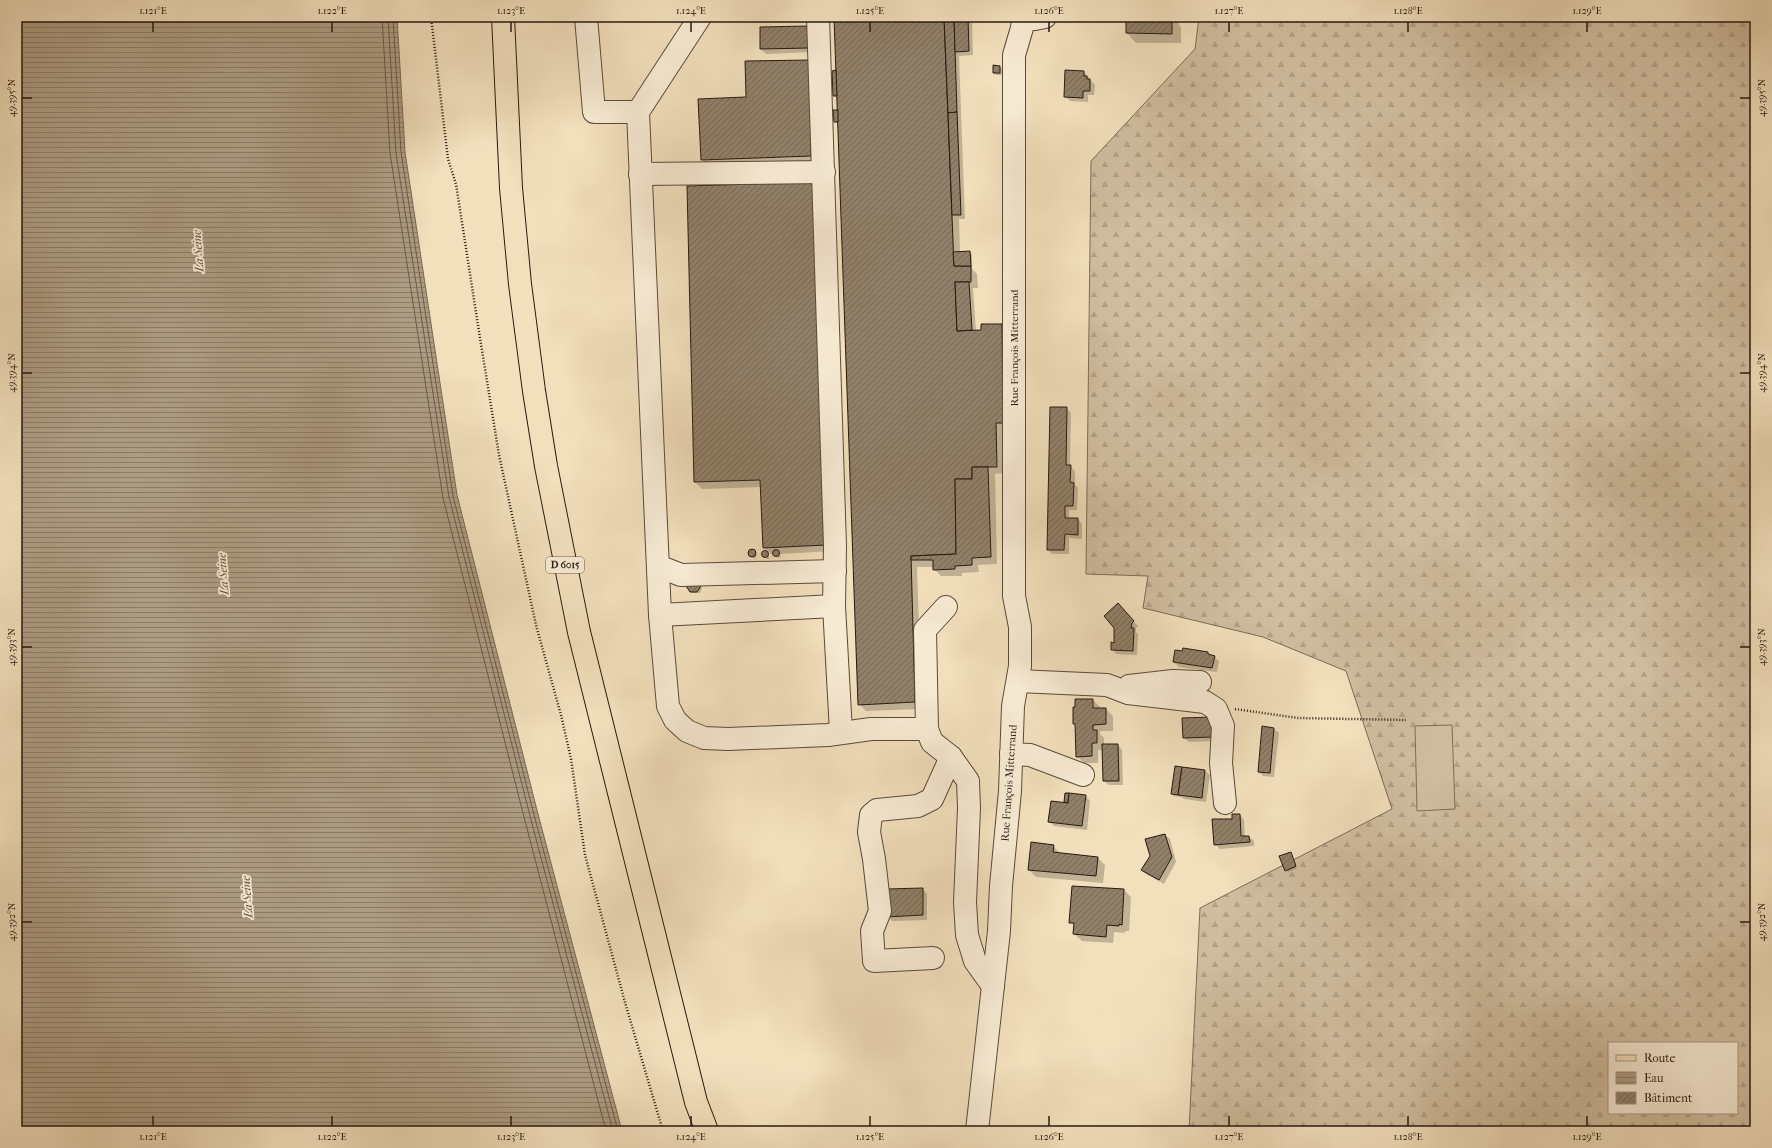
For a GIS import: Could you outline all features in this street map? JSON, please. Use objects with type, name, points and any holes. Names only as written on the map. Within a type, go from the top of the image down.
[{"type":"main road","name":"D 6015","points":[[503,17],[511,188],[520,284],[534,391],[546,466],[581,640],[696,1102],[707,1131]]},
{"type":"main road","name":"D 6015","points":[[696,1102],[713,1131]]},
{"type":"street","points":[[586,17],[594,112],[638,112]]},
{"type":"street","points":[[818,17],[824,172],[834,606],[841,732]]},
{"type":"street","points":[[1023,18],[1035,19],[1045,17]]},
{"type":"street","name":"Rue François Mitterrand","points":[[977,1131],[999,931],[1001,886],[1010,791],[1013,706],[1020,666],[1021,643],[1020,627],[1014,596],[1014,55],[1022,28],[1023,18]]},
{"type":"street","points":[[692,22],[638,112],[660,615],[668,706],[675,720],[687,731],[704,738],[728,739],[828,736],[841,732],[871,729],[927,729]]},
{"type":"street","points":[[640,174],[824,172]]},
{"type":"street","points":[[658,566],[681,575],[834,571]]},
{"type":"street","points":[[660,615],[834,606]]},
{"type":"street","points":[[946,607],[925,630],[927,729],[932,742],[951,758],[968,781],[969,808],[965,902],[967,935],[975,961],[993,986]]},
{"type":"street","points":[[1018,680],[1107,685],[1128,693],[1204,702],[1216,709],[1223,726],[1221,763],[1225,803]]},
{"type":"street","points":[[1117,689],[1136,684],[1173,680],[1200,682]]},
{"type":"street","points":[[1011,754],[1030,755],[1083,775]]},
{"type":"street","points":[[933,958],[874,961],[872,931],[880,910],[869,823],[871,815],[877,810],[918,806],[932,799],[951,758]]},
{"type":"path","points":[[431,17],[448,159],[456,184],[499,455],[536,625],[561,715],[571,759],[585,855],[624,999],[663,1131]]},
{"type":"path","points":[[1216,709],[1229,708],[1298,718],[1406,720]]},
{"type":"green space","points":[[1199,17],[1755,17],[1755,1131],[1189,1131],[1200,908],[1392,809],[1346,671],[1263,637],[1143,608],[1148,576],[1086,574],[1091,161],[1195,49]]},
{"type":"green space","points":[[1452,725],[1455,809],[1417,811],[1415,726]]},
{"type":"water","name":"La Seine","points":[[17,17],[397,17],[405,152],[457,495],[538,814],[622,1131],[17,1131]]},
{"type":"building","points":[[834,17],[944,17],[954,266],[971,266],[971,282],[955,282],[957,331],[981,330],[981,324],[1002,324],[1003,423],[996,423],[997,467],[972,467],[972,479],[955,479],[956,554],[911,556],[915,702],[858,705]]},
{"type":"building","points":[[944,17],[954,17],[957,112],[948,113]]},
{"type":"building","points":[[954,17],[968,17],[969,51],[955,52]]},
{"type":"building","points":[[1126,17],[1172,17],[1172,34],[1126,33]]},
{"type":"building","points":[[809,26],[809,48],[760,49],[760,27]]},
{"type":"building","points":[[810,60],[811,156],[701,160],[698,99],[746,97],[745,61]]},
{"type":"building","points":[[993,65],[1000,66],[1000,73],[993,73]]},
{"type":"building","points":[[836,70],[837,96],[833,96],[832,71]]},
{"type":"building","points":[[1065,70],[1084,71],[1084,76],[1087,76],[1087,79],[1090,79],[1090,91],[1083,91],[1083,98],[1064,97]]},
{"type":"building","points":[[833,110],[838,110],[838,122],[834,122]]},
{"type":"building","points":[[957,112],[961,215],[952,215],[948,113]]},
{"type":"building","points":[[813,182],[826,545],[763,548],[760,480],[694,482],[687,186]]},
{"type":"building","points":[[970,251],[971,266],[954,266],[953,252]]},
{"type":"building","points":[[955,282],[969,282],[972,330],[957,331]]},
{"type":"building","points":[[1050,407],[1067,407],[1066,465],[1071,465],[1070,482],[1074,483],[1073,506],[1065,506],[1065,518],[1078,518],[1078,535],[1065,534],[1064,550],[1047,550]]},
{"type":"building","points":[[972,467],[988,467],[991,557],[972,558],[972,565],[955,566],[955,569],[933,570],[933,560],[911,560],[911,556],[956,554],[955,479],[972,479]]},
{"type":"building","points":[[750,549],[754,549],[756,553],[754,557],[750,557],[748,555],[748,551]]},
{"type":"building","points":[[765,550],[768,551],[768,557],[765,558],[762,557],[761,554],[762,551]]},
{"type":"building","points":[[776,550],[779,553],[776,556],[773,553]]},
{"type":"building","points":[[689,580],[697,580],[701,586],[697,592],[690,592],[686,586]]},
{"type":"building","points":[[1118,603],[1134,621],[1131,628],[1134,628],[1133,651],[1111,650],[1111,642],[1114,643],[1114,628],[1104,616]]},
{"type":"building","points":[[1183,648],[1208,652],[1208,654],[1215,656],[1212,668],[1173,662],[1175,650],[1182,651]]},
{"type":"building","points":[[1075,699],[1093,699],[1093,708],[1106,708],[1106,724],[1093,725],[1093,730],[1097,730],[1097,743],[1092,743],[1092,756],[1076,757],[1075,724],[1073,724],[1073,707],[1075,707]]},
{"type":"building","points":[[1212,717],[1213,737],[1183,738],[1182,718]]},
{"type":"building","points":[[1262,726],[1274,728],[1270,773],[1258,772]]},
{"type":"building","points":[[1102,744],[1118,744],[1119,781],[1103,781]]},
{"type":"building","points":[[1175,766],[1182,767],[1178,795],[1171,794]]},
{"type":"building","points":[[1182,767],[1205,770],[1202,798],[1178,795]]},
{"type":"building","points":[[1065,793],[1069,793],[1068,803],[1064,802]]},
{"type":"building","points":[[1069,793],[1086,795],[1082,826],[1048,822],[1051,801],[1068,803]]},
{"type":"building","points":[[1232,814],[1240,814],[1241,836],[1249,836],[1250,842],[1214,845],[1212,819],[1232,819]]},
{"type":"building","points":[[1165,834],[1172,857],[1159,880],[1141,870],[1150,856],[1145,839]]},
{"type":"building","points":[[1031,842],[1054,845],[1053,852],[1098,857],[1096,876],[1028,870]]},
{"type":"building","points":[[1291,852],[1296,866],[1285,871],[1279,856]]},
{"type":"building","points":[[1072,886],[1124,889],[1122,925],[1107,925],[1106,937],[1073,934],[1074,923],[1069,923]]},
{"type":"building","points":[[923,888],[923,915],[886,917],[886,889]]}]
